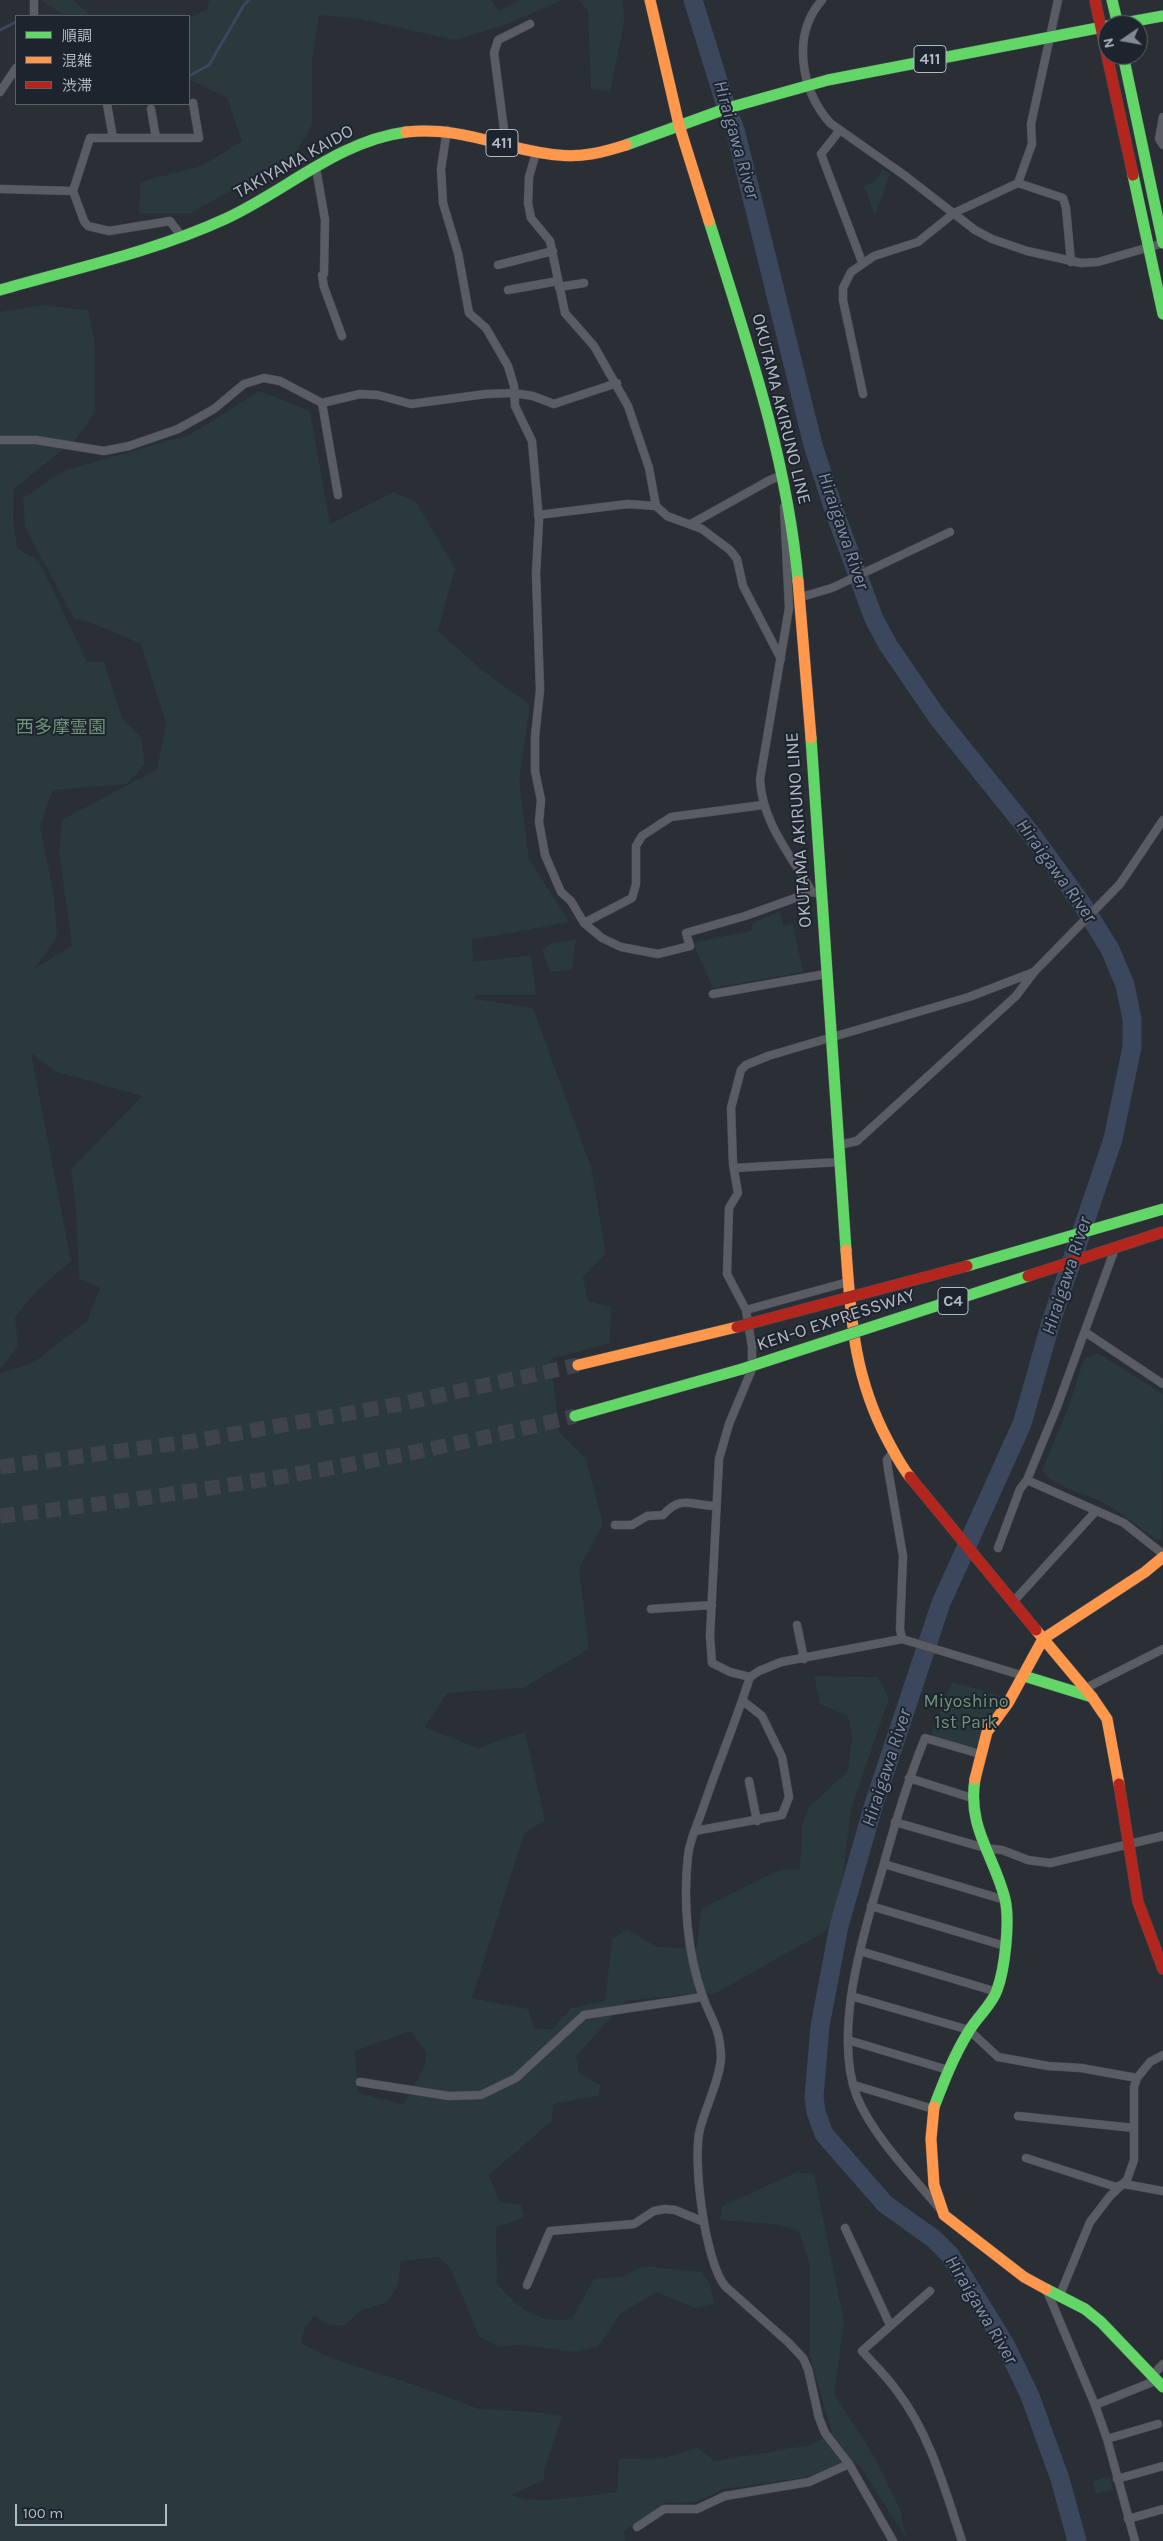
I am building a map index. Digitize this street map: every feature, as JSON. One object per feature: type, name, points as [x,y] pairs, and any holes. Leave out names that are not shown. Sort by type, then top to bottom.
[{"type":"main road","name":"OKUTAMA AKIRUNO LINE","points":[[650,0],[660,51],[675,95],[679,125],[760,384],[783,475],[794,535],[801,597],[817,892],[826,974],[848,1282],[854,1341],[862,1381],[876,1418],[903,1469],[946,1524],[1013,1602]]},
{"type":"main road","points":[[1096,0],[1106,15]]},
{"type":"main road","points":[[1112,0],[1112,15]]},
{"type":"main road","name":"411","points":[[1148,19],[1163,16]]},
{"type":"main road","name":"411","points":[[808,84],[1098,28]]},
{"type":"main road","points":[[1119,65],[1149,247],[1163,314]]},
{"type":"main road","points":[[1125,65],[1163,243]]},
{"type":"main road","name":"TAKIYAMA KAIDO","points":[[0,290],[182,237],[228,218],[349,150],[376,138],[401,132],[447,130],[536,152],[585,155],[610,150],[690,121],[808,84]]},
{"type":"main road","name":"KEN-O EXPRESSWAY","points":[[578,1365],[736,1327],[995,1259],[1163,1209]]},
{"type":"main road","name":"KEN-O EXPRESSWAY","points":[[575,1416],[742,1369],[1163,1232]]},
{"type":"main road","points":[[1156,2382],[1101,2322],[1084,2309],[1024,2278],[944,2215],[934,2185],[931,2139],[933,2109],[948,2070],[969,2030],[997,1992],[1003,1970],[1005,1900],[977,1826],[972,1798],[980,1754],[987,1732],[1024,1676],[1043,1639],[1145,1572],[1163,1556]]},
{"type":"main road","points":[[1013,1602],[1088,1693],[1110,1728],[1138,1902],[1158,1948],[1163,1969]]},
{"type":"main road","points":[[1024,1676],[1088,1693]]},
{"type":"street","points":[[822,0],[806,29],[803,58],[808,84],[822,114],[840,130],[975,230],[992,239],[1071,262],[1098,262],[1163,243]]},
{"type":"street","points":[[1018,183],[1032,144],[1031,124],[1048,38],[1058,0]]},
{"type":"street","points":[[506,145],[494,54],[498,40],[530,24]]},
{"type":"street","points":[[0,92],[15,70]]},
{"type":"street","points":[[182,237],[170,221],[109,231],[96,230],[84,221],[73,191],[90,138],[199,138],[193,103]]},
{"type":"street","points":[[107,105],[113,138]]},
{"type":"street","points":[[151,109],[156,138]]},
{"type":"street","points":[[1163,117],[1159,139],[1163,145]]},
{"type":"street","points":[[447,130],[441,169],[443,203],[458,253],[469,313],[492,336],[508,366],[514,386],[513,393],[516,406],[532,441],[538,515],[536,572],[540,690],[535,745],[535,771],[541,800],[539,822],[545,856],[552,878],[561,892],[572,901],[584,923],[602,938],[620,947],[658,954],[690,946],[686,933],[817,892],[776,833],[764,805],[760,779],[789,608],[783,475],[747,491],[691,524]]},
{"type":"street","points":[[840,130],[820,154],[862,262]]},
{"type":"street","points":[[536,152],[528,177],[529,211],[535,225],[550,241],[565,313],[594,346],[617,383],[631,414],[647,460],[656,506],[667,516],[691,524],[730,550],[737,559],[743,586],[781,659]]},
{"type":"street","points":[[316,168],[324,220],[324,274],[322,275],[324,287],[342,336]]},
{"type":"street","points":[[863,394],[846,318],[843,288],[851,272],[862,262],[874,256],[918,242],[954,213],[1018,183],[1063,198],[1066,208],[1071,262]]},
{"type":"street","points":[[0,189],[73,191]]},
{"type":"street","points":[[498,265],[553,251]]},
{"type":"street","points":[[508,290],[584,283]]},
{"type":"street","points":[[0,440],[36,440],[104,451],[129,446],[178,429],[214,410],[244,384],[264,378],[280,381],[322,403],[360,394],[378,395],[411,404],[486,394],[513,393],[533,396],[554,404],[617,383]]},
{"type":"street","points":[[322,403],[338,495]]},
{"type":"street","points":[[538,515],[628,504],[656,506]]},
{"type":"street","points":[[801,597],[836,586],[950,532]]},
{"type":"street","points":[[584,923],[632,898],[636,884],[636,846],[642,836],[671,817],[764,805]]},
{"type":"street","points":[[839,1145],[857,1141],[1016,996],[1034,972],[1103,904],[1120,884],[1163,820]]},
{"type":"street","points":[[750,1677],[730,1672],[712,1663],[710,1636],[715,1506],[719,1459],[728,1424],[752,1369],[752,1347],[746,1310],[727,1274],[729,1208],[738,1193],[730,1113],[741,1070],[746,1065],[768,1056],[969,997],[1034,972]]},
{"type":"street","points":[[713,994],[826,974]]},
{"type":"street","points":[[734,1168],[840,1162]]},
{"type":"street","points":[[998,1548],[1020,1489],[1027,1480],[1057,1407],[1113,1254]]},
{"type":"street","points":[[746,1310],[848,1282]]},
{"type":"street","points":[[1085,1332],[1163,1384]]},
{"type":"street","points":[[893,1452],[887,1460],[903,1556],[900,1630],[904,1639]]},
{"type":"street","points":[[1027,1480],[1095,1512],[1124,1523],[1163,1556]]},
{"type":"street","points":[[615,1525],[632,1524],[647,1516],[663,1515],[673,1504],[682,1502],[715,1506]]},
{"type":"street","points":[[1013,1602],[1095,1512]]},
{"type":"street","points":[[651,1609],[712,1605]]},
{"type":"street","points":[[797,1625],[804,1659]]},
{"type":"street","points":[[893,2541],[849,2464],[825,2433],[819,2418],[808,2369],[803,2358],[789,2342],[717,2277],[704,2222],[696,2150],[721,2059],[719,2030],[703,1997],[692,1959],[687,1914],[688,1852],[750,1677],[759,1671],[781,1662],[904,1639],[1024,1676]]},
{"type":"street","points":[[1088,1693],[1163,1649]]},
{"type":"street","points":[[695,1831],[782,1815],[789,1797],[782,1757],[762,1716],[743,1701]]},
{"type":"street","points":[[944,2215],[892,2152],[867,2114],[854,2086],[848,2040],[852,1996],[871,1906],[909,1778],[925,1738],[980,1754]]},
{"type":"street","points":[[909,1778],[972,1798]]},
{"type":"street","points":[[749,1781],[757,1821]]},
{"type":"street","points":[[895,1822],[985,1848],[995,1848],[1028,1860],[1050,1863],[1163,1836]]},
{"type":"street","points":[[884,1864],[1005,1900]]},
{"type":"street","points":[[871,1906],[1005,1946]]},
{"type":"street","points":[[860,1951],[997,1992]]},
{"type":"street","points":[[852,1996],[969,2030],[998,2057],[1048,2066],[1081,2068],[1137,2078]]},
{"type":"street","points":[[360,2082],[449,2096],[480,2095],[516,2078],[584,2015],[648,2007],[703,1997]]},
{"type":"street","points":[[848,2040],[948,2070]]},
{"type":"street","points":[[1059,2297],[1090,2222],[1110,2196],[1124,2184],[1134,2160],[1134,2087],[1137,2078],[1150,2062],[1163,2054]]},
{"type":"street","points":[[854,2086],[933,2109]]},
{"type":"street","points":[[1018,2116],[1134,2128]]},
{"type":"street","points":[[1026,2158],[1116,2187],[1124,2184],[1163,2191]]},
{"type":"street","points":[[527,2285],[550,2231],[634,2224],[654,2211],[665,2209],[675,2210],[704,2222]]},
{"type":"street","points":[[845,2228],[890,2325]]},
{"type":"street","points":[[1047,2291],[1095,2404],[1135,2541]]},
{"type":"street","points":[[930,2292],[862,2351],[898,2391],[921,2432],[938,2470],[962,2541]]},
{"type":"street","points":[[1095,2404],[1156,2382],[1163,2364]]},
{"type":"street","points":[[1106,2439],[1158,2424]]},
{"type":"street","points":[[637,2527],[664,2509],[697,2509],[725,2496],[809,2482],[849,2464]]},
{"type":"street","points":[[1117,2479],[1163,2466]]},
{"type":"street","points":[[1128,2519],[1163,2509]]},
{"type":"green space","points":[[41,0],[73,0],[91,15],[64,15]]},
{"type":"green space","points":[[209,0],[491,0],[499,11],[519,0],[562,0],[508,24],[454,40],[360,19],[319,15],[312,61],[312,125],[294,156],[191,213],[139,213],[140,182],[201,166],[242,141],[227,98],[190,80],[190,18],[207,9]]},
{"type":"green space","points":[[579,0],[623,0],[624,23],[610,92],[591,89],[588,11]]},
{"type":"green space","points":[[883,169],[890,174],[875,215],[864,186],[874,182]]},
{"type":"green space","name":"西多摩霊園","points":[[41,305],[88,310],[95,344],[95,412],[76,439],[14,489],[13,517],[17,548],[39,561],[87,662],[104,662],[123,720],[142,739],[144,765],[127,784],[53,790],[40,826],[54,896],[57,937],[35,968],[72,946],[59,851],[62,820],[157,769],[166,724],[141,644],[89,622],[74,619],[25,527],[23,498],[63,471],[189,435],[260,391],[310,411],[330,524],[393,492],[416,502],[455,568],[438,631],[481,669],[530,705],[519,780],[529,859],[569,922],[472,940],[473,962],[531,955],[536,995],[475,995],[474,999],[533,1008],[591,1167],[606,1253],[583,1277],[588,1301],[611,1307],[610,1343],[551,1359],[559,1432],[586,1459],[603,1524],[579,1569],[589,1649],[523,1688],[447,1693],[425,1727],[478,1748],[525,1732],[545,1820],[524,1834],[472,1998],[528,2009],[534,2028],[552,2029],[571,2008],[605,2001],[612,1939],[627,1929],[657,1947],[697,1948],[701,1909],[779,1870],[800,1869],[802,1826],[809,1807],[848,1771],[852,1736],[848,1716],[820,1704],[814,1676],[878,1677],[889,1698],[851,1810],[840,1898],[826,1931],[714,1994],[688,1994],[626,2001],[576,2056],[579,2073],[601,2085],[598,2096],[553,2104],[552,2121],[489,2175],[499,2202],[521,2205],[524,2218],[496,2227],[497,2284],[514,2301],[530,2313],[548,2319],[572,2319],[594,2279],[624,2276],[643,2266],[701,2272],[710,2284],[714,2304],[695,2308],[656,2292],[620,2314],[598,2347],[575,2352],[519,2345],[499,2347],[479,2336],[451,2269],[439,2257],[401,2261],[398,2286],[387,2302],[360,2311],[345,2325],[331,2326],[314,2316],[305,2327],[301,2343],[334,2359],[415,2385],[479,2409],[536,2412],[562,2416],[544,2470],[544,2480],[512,2495],[523,2498],[550,2500],[617,2492],[619,2459],[665,2458],[698,2448],[714,2461],[811,2445],[832,2432],[810,2357],[810,2265],[799,2231],[779,2225],[720,2219],[722,2206],[797,2172],[814,2174],[844,2322],[834,2394],[874,2456],[900,2509],[906,2538],[858,2463],[802,2478],[724,2489],[696,2502],[664,2503],[624,2531],[625,2541],[0,2541],[0,1373],[33,1363],[87,1321],[100,1288],[79,1279],[76,1211],[71,1169],[142,1096],[54,1071],[31,1053],[71,1261],[36,1292],[15,1317],[18,1346],[0,1369],[0,312]],"holes":[[[411,2031],[426,2052],[425,2065],[404,2104],[358,2093],[355,2051]]]},
{"type":"green space","points":[[780,911],[783,926],[793,924],[803,972],[713,988],[693,943],[753,930],[752,923]]},
{"type":"green space","points":[[576,939],[572,970],[550,972],[542,950],[551,943]]},
{"type":"green space","points":[[1098,1353],[1163,1394],[1162,1539],[1155,1539],[1100,1501],[1053,1481],[1042,1470],[1067,1411],[1084,1359]]},
{"type":"green space","name":"Miyoshino 1st Park","points":[[952,1682],[1006,1697],[977,1746],[973,1749],[934,1737],[932,1732]]},
{"type":"green space","points":[[1110,2477],[1113,2489],[1096,2494],[1092,2481]]},
{"type":"waterway","points":[[190,75],[209,65],[244,5],[249,0]]},
{"type":"waterway","name":"Hiraigawa River","points":[[693,0],[736,133],[813,445],[835,513],[874,619],[888,645],[938,718],[1032,835],[1082,904],[1110,949],[1125,985],[1132,1019],[1132,1047],[1113,1139],[1051,1322],[1022,1424],[941,1603],[874,1804],[839,1926],[820,2026],[814,2097],[816,2112],[824,2134],[885,2204],[934,2239],[950,2255],[1006,2346],[1030,2396],[1060,2479],[1077,2541]]},
{"type":"waterway","points":[[0,30],[15,22]]},
{"type":"tunnel","points":[[0,1467],[194,1441],[400,1404],[578,1365]]},
{"type":"tunnel","points":[[0,1516],[145,1498],[289,1475],[433,1448],[575,1416]]},
{"type":"traffic: fast","points":[[1112,0],[1116,15]]},
{"type":"traffic: fast","points":[[1148,19],[1163,16]]},
{"type":"traffic: fast","points":[[626,145],[728,108],[828,80],[1098,28]]},
{"type":"traffic: fast","points":[[1125,65],[1163,243]]},
{"type":"traffic: fast","points":[[0,290],[114,259],[198,231],[248,208],[313,168],[358,145],[381,137],[406,132]]},
{"type":"traffic: fast","points":[[1133,175],[1163,314]]},
{"type":"traffic: fast","points":[[709,221],[751,354],[775,444],[793,535],[798,581]]},
{"type":"traffic: fast","points":[[811,738],[846,1250]]},
{"type":"traffic: fast","points":[[967,1266],[1163,1209]]},
{"type":"traffic: fast","points":[[742,1369],[1028,1276]]},
{"type":"traffic: fast","points":[[575,1416],[742,1369]]},
{"type":"traffic: fast","points":[[1024,1676],[1092,1697]]},
{"type":"traffic: fast","points":[[934,2107],[964,2040],[995,1995],[1000,1981],[1004,1958],[1007,1932],[1005,1899],[978,1827],[975,1812],[975,1779]]},
{"type":"traffic: fast","points":[[1046,2289],[1085,2309],[1101,2322],[1163,2387]]},
{"type":"traffic: slow","points":[[650,0],[679,125],[709,221]]},
{"type":"traffic: slow","points":[[406,132],[447,132],[538,152],[567,156],[592,154],[626,145]]},
{"type":"traffic: slow","points":[[798,581],[811,738]]},
{"type":"traffic: slow","points":[[846,1250],[850,1301],[861,1371],[868,1394],[888,1441],[910,1477]]},
{"type":"traffic: slow","points":[[578,1365],[737,1327]]},
{"type":"traffic: slow","points":[[975,1779],[987,1732],[1008,1703],[1043,1639],[1145,1572],[1163,1557]]},
{"type":"traffic: slow","points":[[1036,1630],[1092,1697],[1107,1719],[1119,1784]]},
{"type":"traffic: slow","points":[[934,2107],[931,2139],[934,2185],[944,2215],[1024,2277],[1046,2289]]},
{"type":"traffic: jam","points":[[1095,0],[1133,175]]},
{"type":"traffic: jam","points":[[1028,1276],[1163,1232]]},
{"type":"traffic: jam","points":[[737,1327],[967,1266]]},
{"type":"traffic: jam","points":[[910,1477],[1036,1630]]},
{"type":"traffic: jam","points":[[1119,1784],[1138,1902],[1163,1969]]}]
